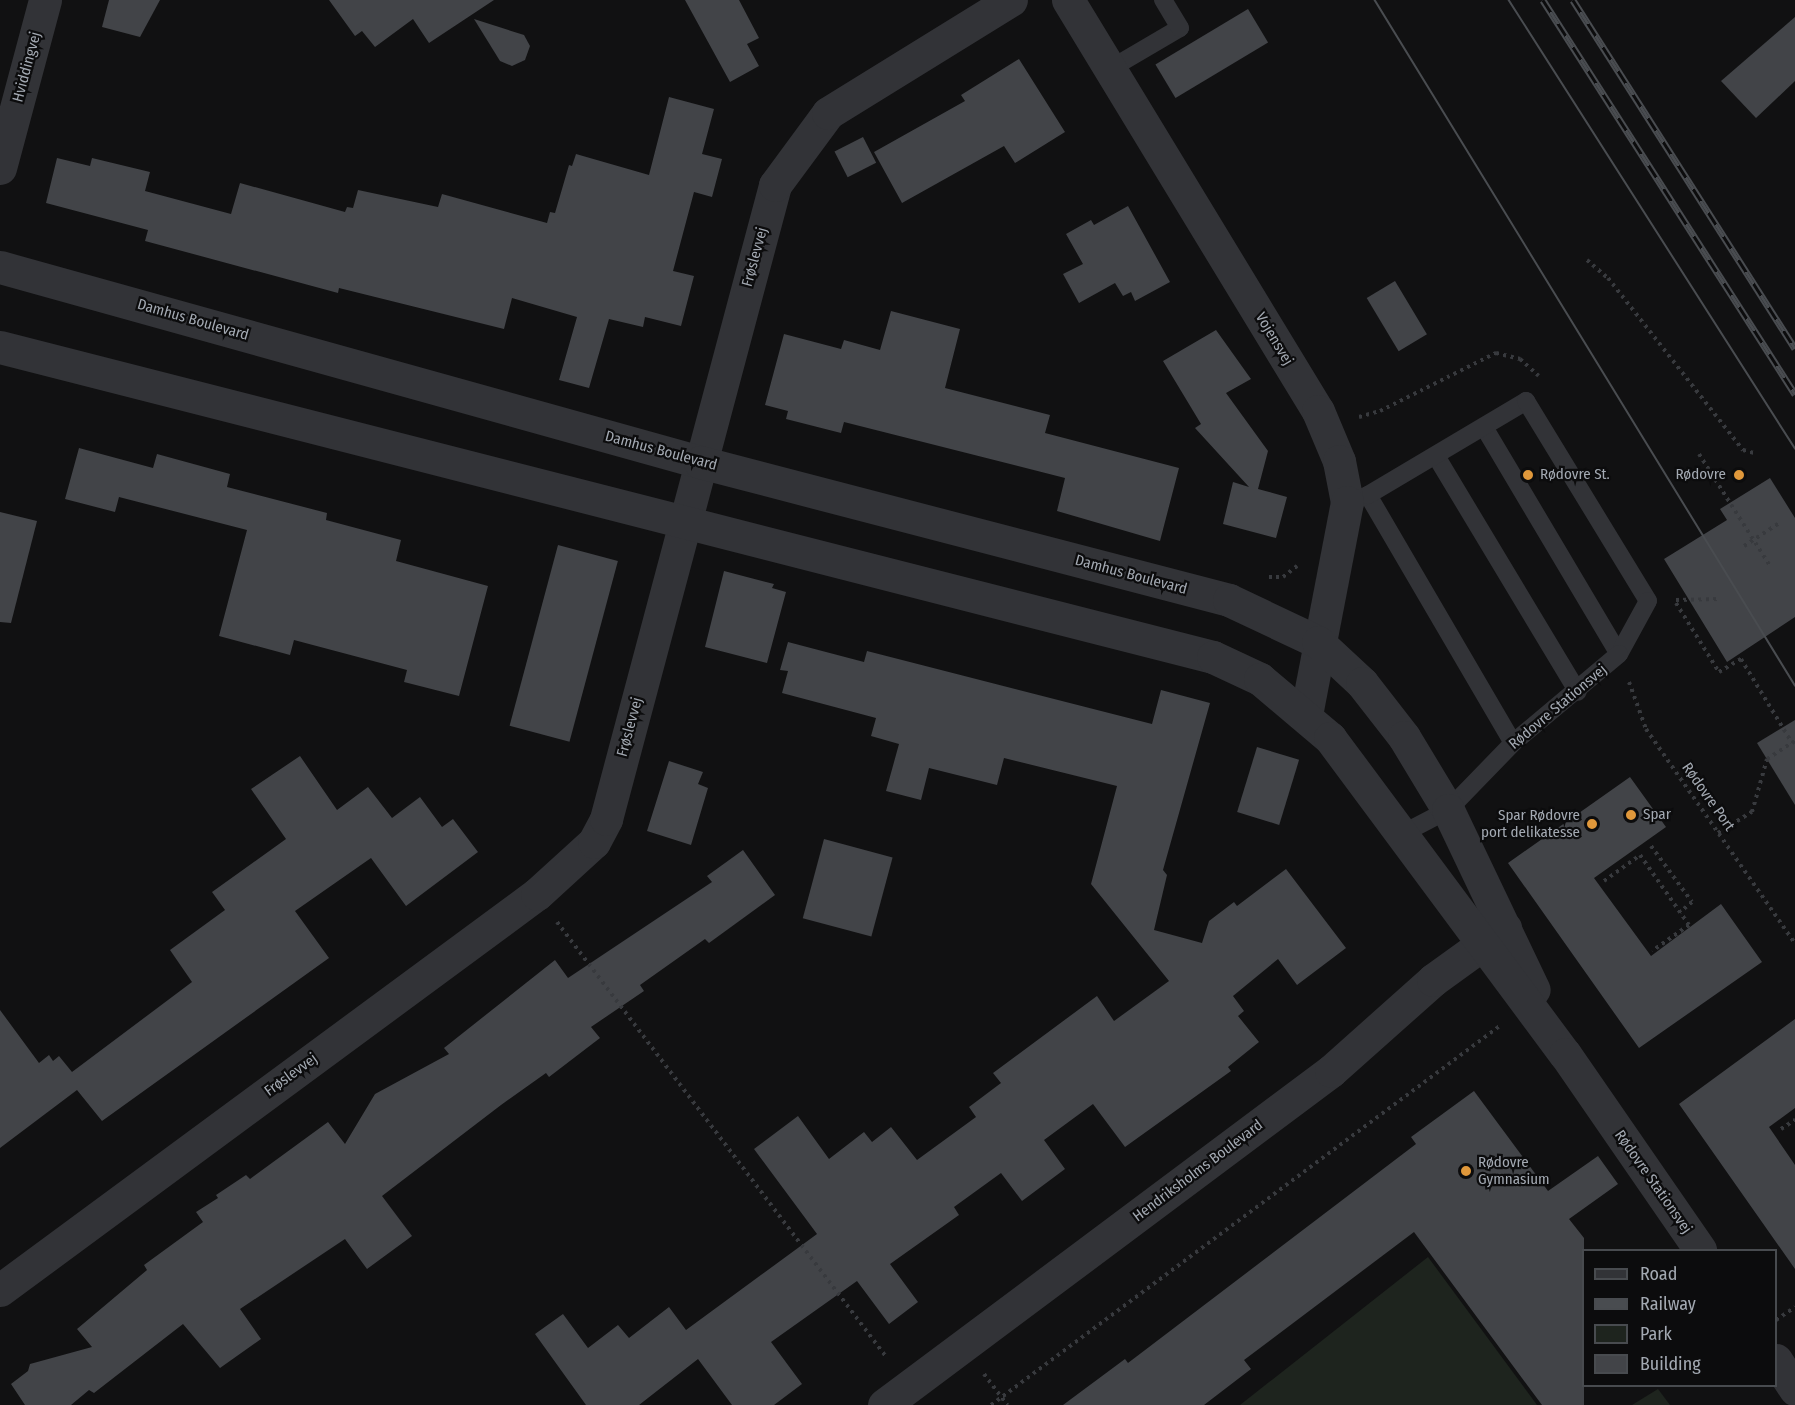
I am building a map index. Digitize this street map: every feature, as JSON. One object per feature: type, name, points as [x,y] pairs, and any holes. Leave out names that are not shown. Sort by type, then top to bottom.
[{"type":"street","name":"Hviddingvej","points":[[0,168],[45,0]]},
{"type":"street","name":"Frøslevvej","points":[[0,1290],[537,894],[577,861],[594,842],[606,819],[775,185],[828,113],[1011,0]]},
{"type":"street","name":"Vojensvej","points":[[1068,0],[1318,411],[1357,499],[1318,642],[1306,715]]},
{"type":"street","name":"Damhus Boulevard","points":[[0,267],[700,462],[1229,600],[1318,642]]},
{"type":"street","points":[[0,347],[683,524],[1213,657],[1260,679],[1306,715]]},
{"type":"street","name":"Rødovre Stationsvej","points":[[1318,642],[1362,683],[1404,737],[1448,810],[1494,936],[1528,1005],[1564,1053],[1699,1249]]},
{"type":"street","name":"Rødovre Stationsvej","points":[[1306,715],[1330,738],[1402,834],[1494,936],[1564,1053]]},
{"type":"street","name":"Hendriksholms Boulevard","points":[[897,1396],[1331,1071],[1433,980],[1494,936]]},
{"type":"street","points":[[1777,1362],[1795,1389]]},
{"type":"lane","points":[[1110,69],[1180,28],[1163,0]]},
{"type":"lane","points":[[1513,743],[1357,499],[1436,456],[1526,401],[1648,601]]},
{"type":"lane","points":[[1484,427],[1619,654]]},
{"type":"lane","points":[[1436,456],[1578,692]]},
{"type":"lane","name":"Rødovre Stationsvej","points":[[1402,834],[1448,810],[1513,743],[1578,692],[1619,654],[1648,601]]},
{"type":"path","points":[[1587,260],[1608,278],[1743,450],[1754,453]]},
{"type":"path","points":[[1699,454],[1770,566]]},
{"type":"path","points":[[1744,546],[1781,522]]},
{"type":"path","points":[[1283,577],[1299,564]]},
{"type":"path","points":[[1648,601],[1719,599]]},
{"type":"path","points":[[1675,600],[1719,672],[1741,659],[1793,742],[1767,759],[1752,812],[1718,833]]},
{"type":"path","name":"Rødovre Port","points":[[1619,654],[1646,729],[1795,943]]},
{"type":"path","points":[[1651,846],[1692,902],[1680,912]]},
{"type":"path","points":[[1604,880],[1640,855],[1689,925],[1652,951]]},
{"type":"path","points":[[537,894],[897,1396]]},
{"type":"path","points":[[991,1405],[1528,1005]]},
{"type":"path","points":[[1781,1129],[1795,1120]]},
{"type":"path","points":[[1777,1319],[1795,1307]]},
{"type":"green space","points":[[1428,1257],[1537,1405],[1240,1405]]},
{"type":"green space","points":[[1658,1389],[1670,1405],[1632,1405]]},
{"type":"building","points":[[109,0],[160,0],[140,37],[102,27]]},
{"type":"building","points":[[329,0],[494,0],[429,43],[413,19],[375,47],[362,31],[355,36]]},
{"type":"building","points":[[685,0],[739,0],[759,38],[747,44],[759,66],[730,82]]},
{"type":"building","points":[[1248,9],[1268,42],[1176,98],[1155,65]]},
{"type":"building","points":[[1795,17],[1795,81],[1756,118],[1721,81]]},
{"type":"building","points":[[474,19],[524,35],[530,46],[525,60],[512,66],[500,61]]},
{"type":"building","points":[[1019,59],[1065,132],[1015,163],[1004,146],[902,203],[874,152],[965,101],[961,95]]},
{"type":"building","points":[[669,97],[714,109],[702,154],[722,159],[712,197],[694,192],[673,271],[694,276],[681,326],[645,317],[643,327],[609,319],[589,388],[559,380],[577,317],[512,298],[504,329],[339,288],[338,293],[145,241],[148,230],[46,203],[57,158],[90,166],[92,158],[150,172],[145,191],[231,214],[240,183],[345,212],[347,207],[353,208],[358,190],[438,207],[442,194],[547,223],[550,212],[555,213],[569,165],[572,166],[576,154],[649,175]]},
{"type":"building","points":[[863,137],[876,163],[848,177],[834,152]]},
{"type":"building","points":[[1128,206],[1170,282],[1135,301],[1131,292],[1123,296],[1115,283],[1079,303],[1063,274],[1083,264],[1066,234],[1091,220],[1094,225]]},
{"type":"building","points":[[1395,281],[1427,334],[1399,351],[1367,298]]},
{"type":"building","points":[[891,311],[960,329],[945,388],[1050,415],[1045,433],[1179,468],[1160,541],[1057,511],[1065,478],[844,422],[841,433],[786,419],[788,411],[765,405],[784,334],[841,349],[844,340],[880,350]]},
{"type":"building","points":[[1216,330],[1251,379],[1226,393],[1268,451],[1258,489],[1287,497],[1276,538],[1223,524],[1233,482],[1249,487],[1195,428],[1201,424],[1163,361]]},
{"type":"building","points":[[79,448],[153,468],[157,454],[230,474],[227,487],[327,513],[326,520],[401,540],[396,561],[488,586],[459,696],[404,682],[407,670],[294,640],[290,655],[219,636],[247,530],[119,497],[115,512],[65,499]]},
{"type":"building","points":[[1770,478],[1795,518],[1795,617],[1727,662],[1664,559],[1727,520],[1720,509]]},
{"type":"building","points":[[0,512],[37,521],[11,623],[0,622]]},
{"type":"building","points":[[558,545],[618,561],[569,742],[510,726]]},
{"type":"building","points":[[724,571],[774,584],[772,588],[786,592],[767,663],[705,647]]},
{"type":"building","points":[[788,642],[864,662],[867,651],[1152,724],[1161,690],[1210,703],[1163,870],[1167,875],[1154,930],[1202,943],[1209,921],[1234,902],[1237,906],[1286,869],[1346,948],[1297,985],[1278,959],[1233,996],[1244,1011],[1238,1016],[1259,1042],[1228,1067],[1231,1071],[1125,1147],[1093,1104],[1044,1140],[1065,1169],[1022,1201],[1001,1173],[954,1207],[959,1215],[890,1264],[918,1302],[889,1324],[857,1281],[771,1342],[802,1384],[774,1405],[732,1405],[698,1359],[639,1405],[586,1405],[535,1334],[563,1314],[588,1348],[618,1325],[629,1338],[669,1307],[686,1330],[817,1234],[754,1149],[798,1116],[829,1159],[864,1132],[872,1142],[891,1127],[917,1160],[976,1117],[969,1107],[1001,1083],[993,1073],[1097,996],[1114,1021],[1169,981],[1091,884],[1117,786],[1004,758],[997,785],[929,768],[921,800],[886,791],[899,744],[871,736],[876,718],[782,693],[788,671],[780,670]]},
{"type":"building","points":[[1795,720],[1795,805],[1757,743]]},
{"type":"building","points":[[1257,747],[1299,760],[1279,825],[1237,812]]},
{"type":"building","points":[[300,756],[337,810],[368,787],[392,818],[420,797],[442,827],[453,819],[478,852],[406,906],[371,858],[295,911],[329,958],[102,1121],[77,1090],[0,1148],[0,1010],[39,1063],[49,1055],[53,1061],[59,1056],[72,1072],[192,982],[170,950],[225,910],[212,892],[286,839],[251,789]]},
{"type":"building","points":[[669,761],[703,772],[698,784],[708,788],[691,845],[647,831]]},
{"type":"building","points":[[1630,777],[1666,827],[1594,878],[1651,956],[1721,904],[1762,962],[1639,1048],[1508,863]]},
{"type":"building","points":[[824,839],[893,857],[871,937],[803,918]]},
{"type":"building","points":[[743,850],[775,895],[709,943],[705,939],[640,985],[644,991],[591,1027],[600,1038],[549,1077],[546,1073],[501,1105],[382,1196],[412,1236],[367,1269],[345,1239],[240,1309],[261,1339],[220,1368],[183,1324],[94,1393],[89,1390],[71,1405],[25,1405],[11,1384],[28,1371],[30,1364],[92,1347],[77,1329],[147,1270],[144,1265],[203,1222],[196,1212],[218,1198],[216,1195],[246,1175],[250,1179],[328,1122],[345,1144],[375,1094],[449,1054],[444,1048],[555,960],[568,978],[712,882],[707,876]]},
{"type":"building","points":[[1795,1019],[1795,1108],[1769,1127],[1795,1165],[1795,1269],[1679,1104]]},
{"type":"building","points":[[1474,1091],[1548,1191],[1598,1156],[1618,1184],[1569,1219],[1584,1238],[1584,1249],[1582,1249],[1582,1387],[1584,1387],[1584,1405],[1542,1405],[1414,1232],[1244,1360],[1251,1369],[1204,1405],[1063,1405],[1125,1359],[1128,1363],[1416,1144],[1411,1137]]},
{"type":"tram line","points":[[1375,0],[1795,685]]},
{"type":"tram line","points":[[1509,0],[1795,448]]},
{"type":"railway","points":[[1543,0],[1795,394]]},
{"type":"railway","points":[[1573,0],[1795,348]]},
{"type":"place","name":"Rødovre St.","points":[[1528,475]]},
{"type":"place","name":"Rødovre","points":[[1739,475]]},
{"type":"place","name":"Spar","points":[[1631,815]]},
{"type":"place","name":"Spar Rødovre port delikatesse","points":[[1592,824]]},
{"type":"place","name":"Rødovre Gymnasium","points":[[1466,1171]]}]
